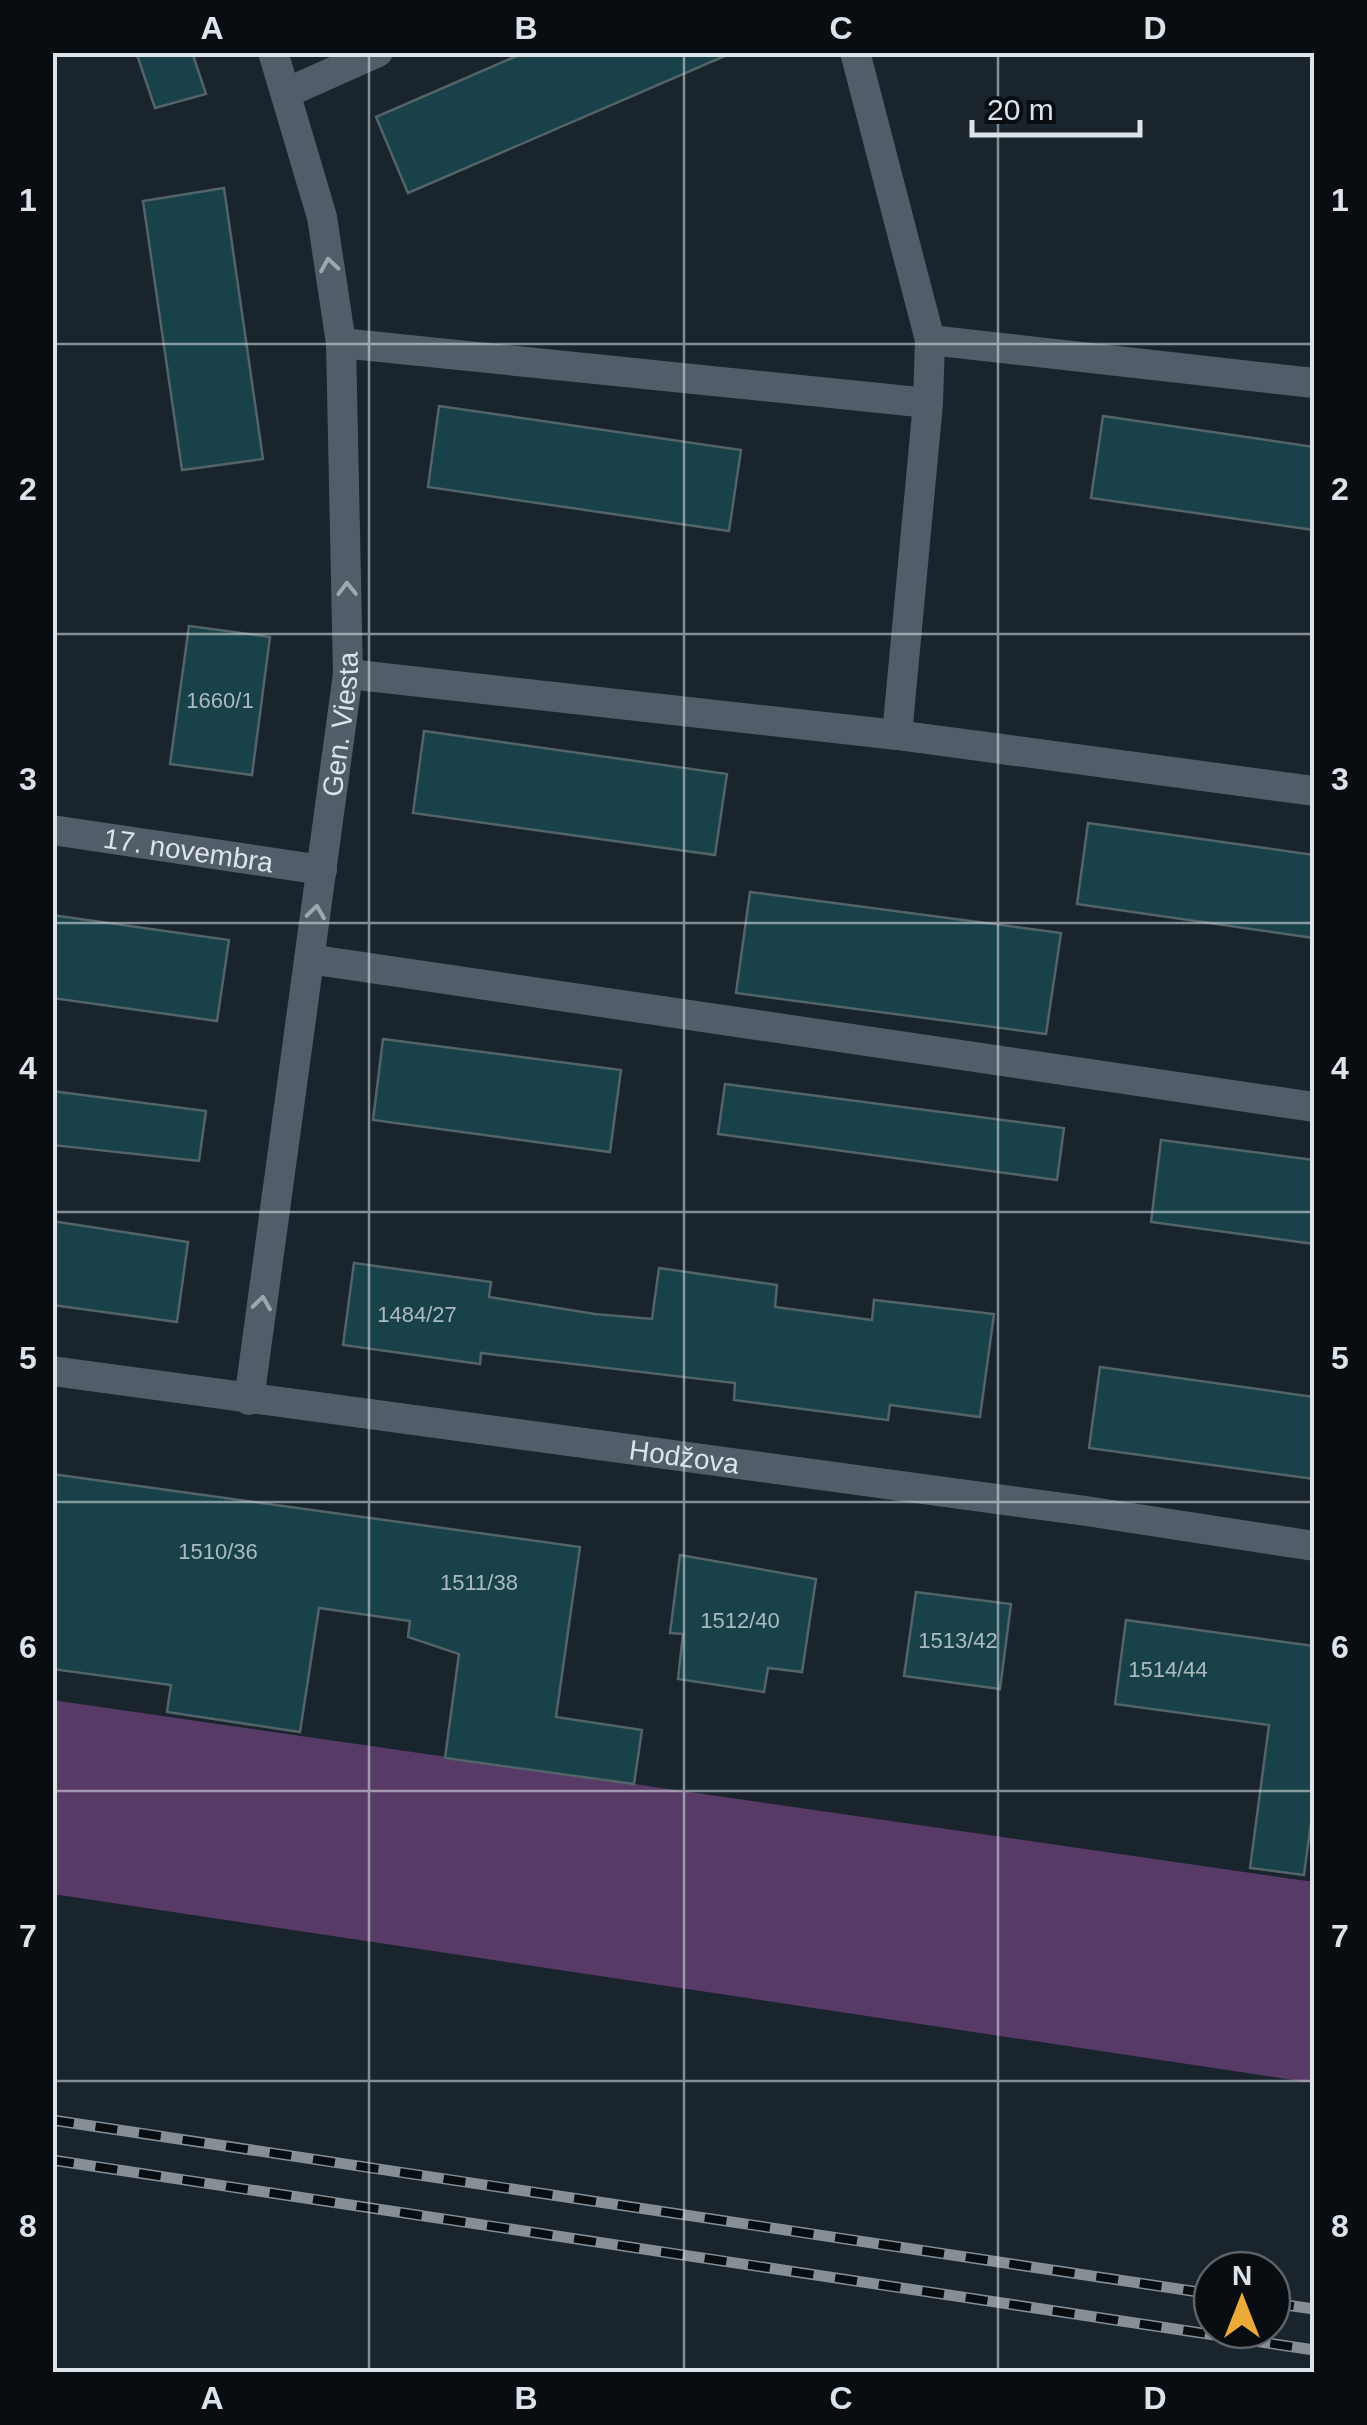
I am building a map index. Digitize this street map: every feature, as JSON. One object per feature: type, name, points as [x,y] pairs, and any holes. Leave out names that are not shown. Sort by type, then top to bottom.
[{"type":"street","name":"Gen. Viesta","points":[[249,1400],[348,674],[341,343],[322,218],[273,52]]},
{"type":"street","points":[[286,94],[378,52]]},
{"type":"street","points":[[854,52],[930,340],[928,403],[897,735]]},
{"type":"street","points":[[930,340],[1314,383]]},
{"type":"street","points":[[341,343],[928,403]]},
{"type":"street","points":[[348,674],[897,735],[1314,791]]},
{"type":"street","name":"17. novembra","points":[[52,830],[322,870]]},
{"type":"street","points":[[310,958],[1314,1106]]},
{"type":"street","name":"Hodžova","points":[[52,1372],[1314,1546]]},
{"type":"shaded area","points":[[52,1700],[1314,1882],[1314,2083],[53,1894]]},
{"type":"building","points":[[136,52],[192,52],[206,94],[155,108]]},
{"type":"building","points":[[526,52],[734,52],[408,193],[376,117]]},
{"type":"building","points":[[224,188],[263,459],[182,470],[143,201]]},
{"type":"building","points":[[439,406],[741,450],[729,531],[428,487]]},
{"type":"building","points":[[1103,416],[1314,447],[1314,530],[1091,498]]},
{"type":"building","points":[[189,626],[270,637],[252,775],[170,764]]},
{"type":"building","points":[[424,731],[727,774],[715,855],[413,813]]},
{"type":"building","points":[[1088,823],[1314,855],[1314,938],[1077,904]]},
{"type":"building","points":[[750,892],[1061,933],[1046,1034],[736,993]]},
{"type":"building","points":[[52,915],[229,940],[217,1021],[52,998]]},
{"type":"building","points":[[383,1039],[621,1070],[610,1152],[373,1120]]},
{"type":"building","points":[[725,1084],[1064,1128],[1057,1180],[718,1134]]},
{"type":"building","points":[[52,1091],[206,1111],[199,1161],[52,1145]]},
{"type":"building","points":[[1161,1140],[1314,1160],[1314,1244],[1151,1222]]},
{"type":"building","points":[[52,1221],[188,1242],[177,1322],[52,1305]]},
{"type":"building","points":[[354,1263],[491,1282],[489,1297],[652,1319],[659,1268],[777,1285],[775,1307],[872,1320],[874,1300],[994,1314],[980,1417],[890,1405],[888,1420],[734,1400],[735,1383],[481,1353],[480,1364],[343,1345]]},
{"type":"building","points":[[1100,1367],[1314,1397],[1314,1479],[1089,1448]]},
{"type":"building","points":[[52,1474],[580,1547],[556,1717],[642,1730],[634,1784],[445,1758],[459,1654],[408,1637],[410,1621],[319,1608],[300,1732],[167,1712],[171,1685],[52,1669]]},
{"type":"building","points":[[680,1555],[816,1579],[802,1672],[768,1668],[764,1692],[678,1679],[683,1634],[670,1633]]},
{"type":"building","points":[[916,1592],[1011,1604],[1000,1689],[904,1676]]},
{"type":"building","points":[[1126,1620],[1314,1646],[1314,1800],[1304,1875],[1250,1868],[1269,1725],[1115,1704]]},
{"type":"railway","points":[[52,2120],[1192,2291]]},
{"type":"railway","points":[[52,2160],[1314,2350]]},
{"type":"railway","points":[[1292,2306],[1314,2309]]}]
